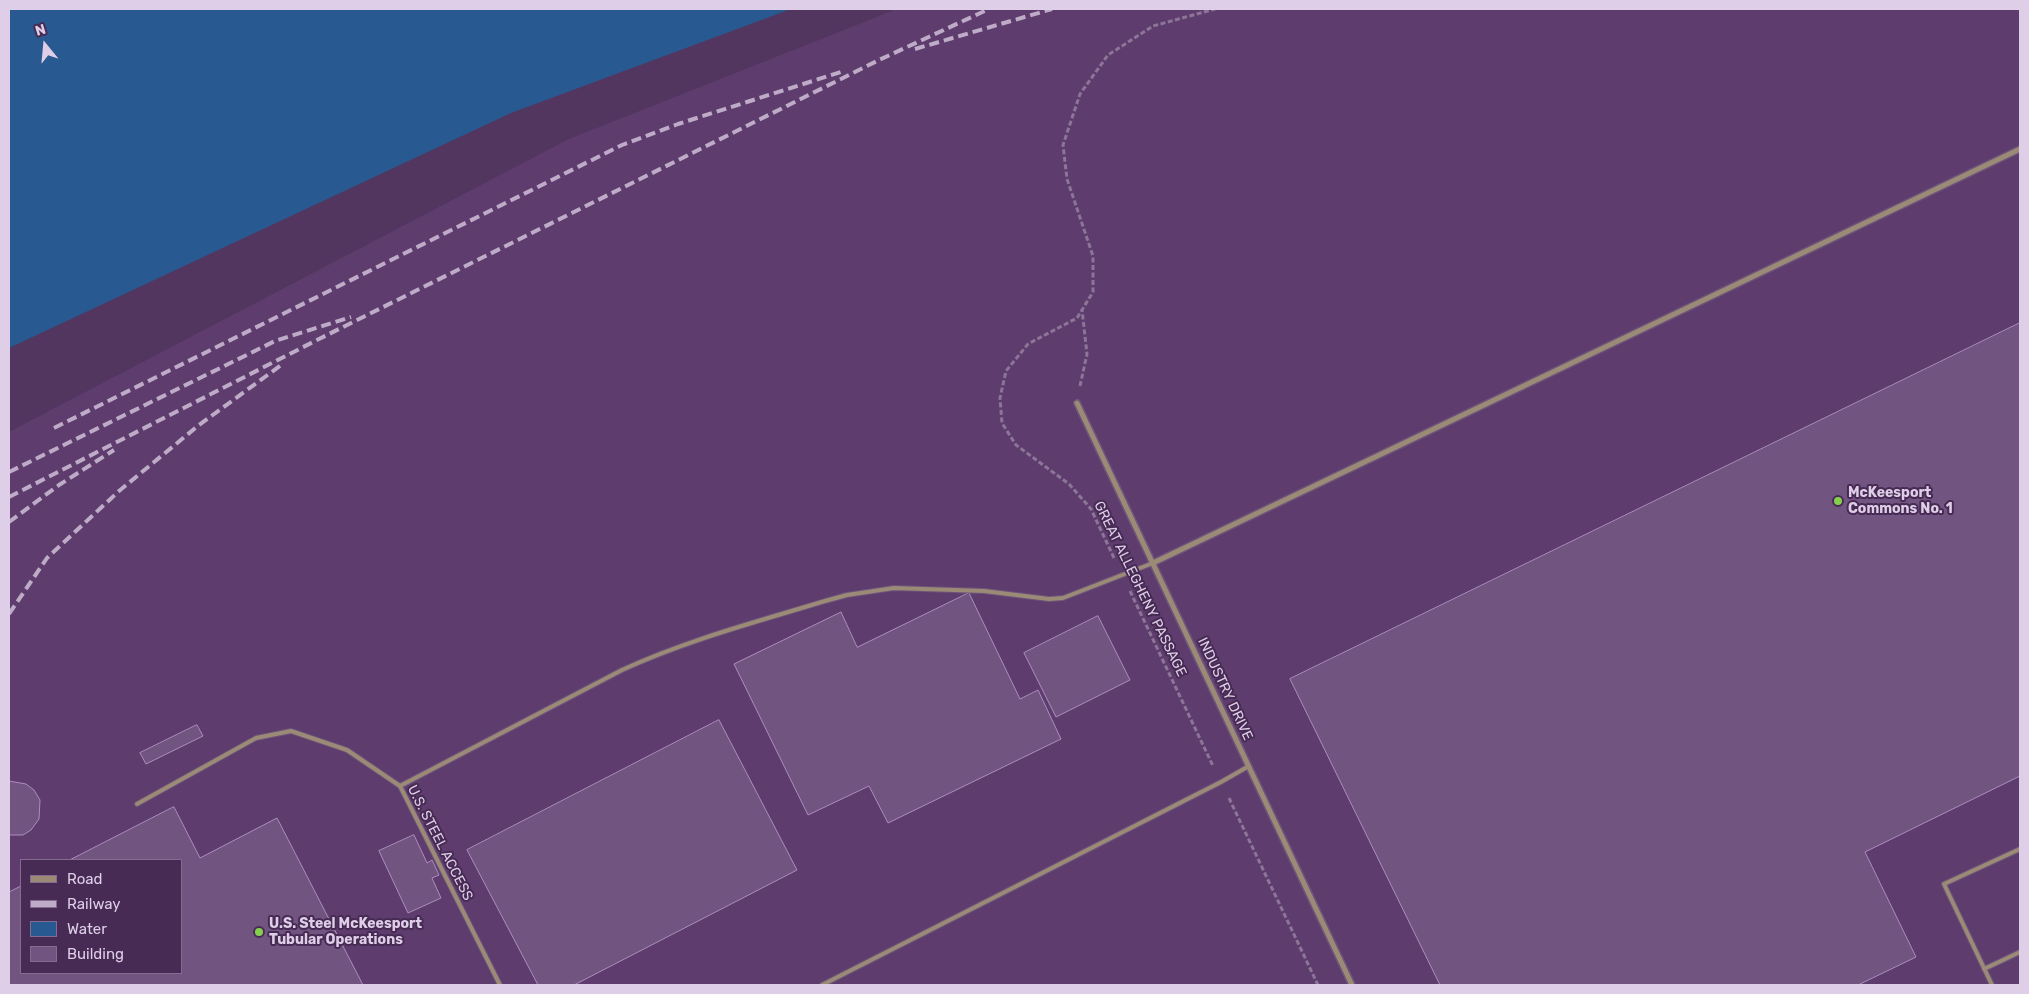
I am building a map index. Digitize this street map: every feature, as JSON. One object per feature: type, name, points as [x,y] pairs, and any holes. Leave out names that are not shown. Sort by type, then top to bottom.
[{"type":"street","points":[[1153,563],[2020,149]]},
{"type":"street","name":"INDUSTRY DRIVE","points":[[1077,403],[1352,985]]},
{"type":"lane","points":[[400,786],[652,656],[689,642],[825,601],[847,595],[894,588],[984,590],[1049,599],[1063,598],[1153,563]]},
{"type":"lane","name":"U.S. STEEL ACCESS","points":[[137,804],[256,738],[291,731],[347,750],[400,786],[500,985]]},
{"type":"lane","points":[[822,985],[1249,766]]},
{"type":"lane","points":[[1992,985],[1944,884],[2020,849]]},
{"type":"lane","points":[[1984,969],[2020,952]]},
{"type":"path","name":"GREAT ALLEGHENY PASSAGE","points":[[1215,9],[1153,26],[1108,54],[1080,94],[1063,145],[1067,180],[1093,256],[1093,292],[1077,318],[1028,344],[1006,371],[1000,398],[1002,424],[1016,445],[1070,484],[1091,509],[1318,985]]},
{"type":"path","points":[[1077,403],[1087,354],[1082,310]]},
{"type":"shaded area","points":[[897,9],[2020,9],[2020,985],[9,985],[9,432],[569,139]]},
{"type":"water","points":[[9,9],[791,9],[511,113],[9,348]]},
{"type":"building","name":"McKeesport Commons No. 1","points":[[2020,323],[2020,776],[1865,852],[1916,957],[1858,985],[1440,985],[1290,679]]},
{"type":"building","points":[[969,593],[1020,699],[1038,690],[1061,739],[888,823],[869,786],[808,815],[734,664],[841,612],[857,647]]},
{"type":"building","points":[[1098,616],[1130,680],[1056,717],[1024,653]]},
{"type":"building","points":[[719,720],[797,870],[574,985],[538,985],[467,850]]},
{"type":"building","points":[[197,725],[203,736],[146,764],[140,753]]},
{"type":"building","points":[[9,781],[26,784],[34,790],[40,800],[39,819],[31,830],[23,835],[9,835]]},
{"type":"building","name":"U.S. Steel McKeesport Tubular Operations","points":[[174,807],[200,858],[277,818],[363,985],[9,985],[9,892],[20,886],[20,974],[182,974],[182,859],[72,859]]},
{"type":"building","points":[[414,835],[427,863],[432,860],[439,875],[432,878],[441,898],[408,913],[379,851]]},
{"type":"railway","points":[[9,497],[319,339],[879,60],[989,9]]},
{"type":"railway","points":[[915,49],[1052,9]]},
{"type":"railway","points":[[54,428],[622,145],[678,124],[844,71]]},
{"type":"railway","points":[[9,472],[275,341],[351,317]]},
{"type":"railway","points":[[9,614],[47,558],[119,491],[199,425],[284,363]]},
{"type":"railway","points":[[9,522],[59,485],[114,450]]},
{"type":"place","name":"McKeesport Commons No. 1","points":[[1838,501]]},
{"type":"place","name":"U.S. Steel McKeesport Tubular Operations","points":[[259,932]]}]
